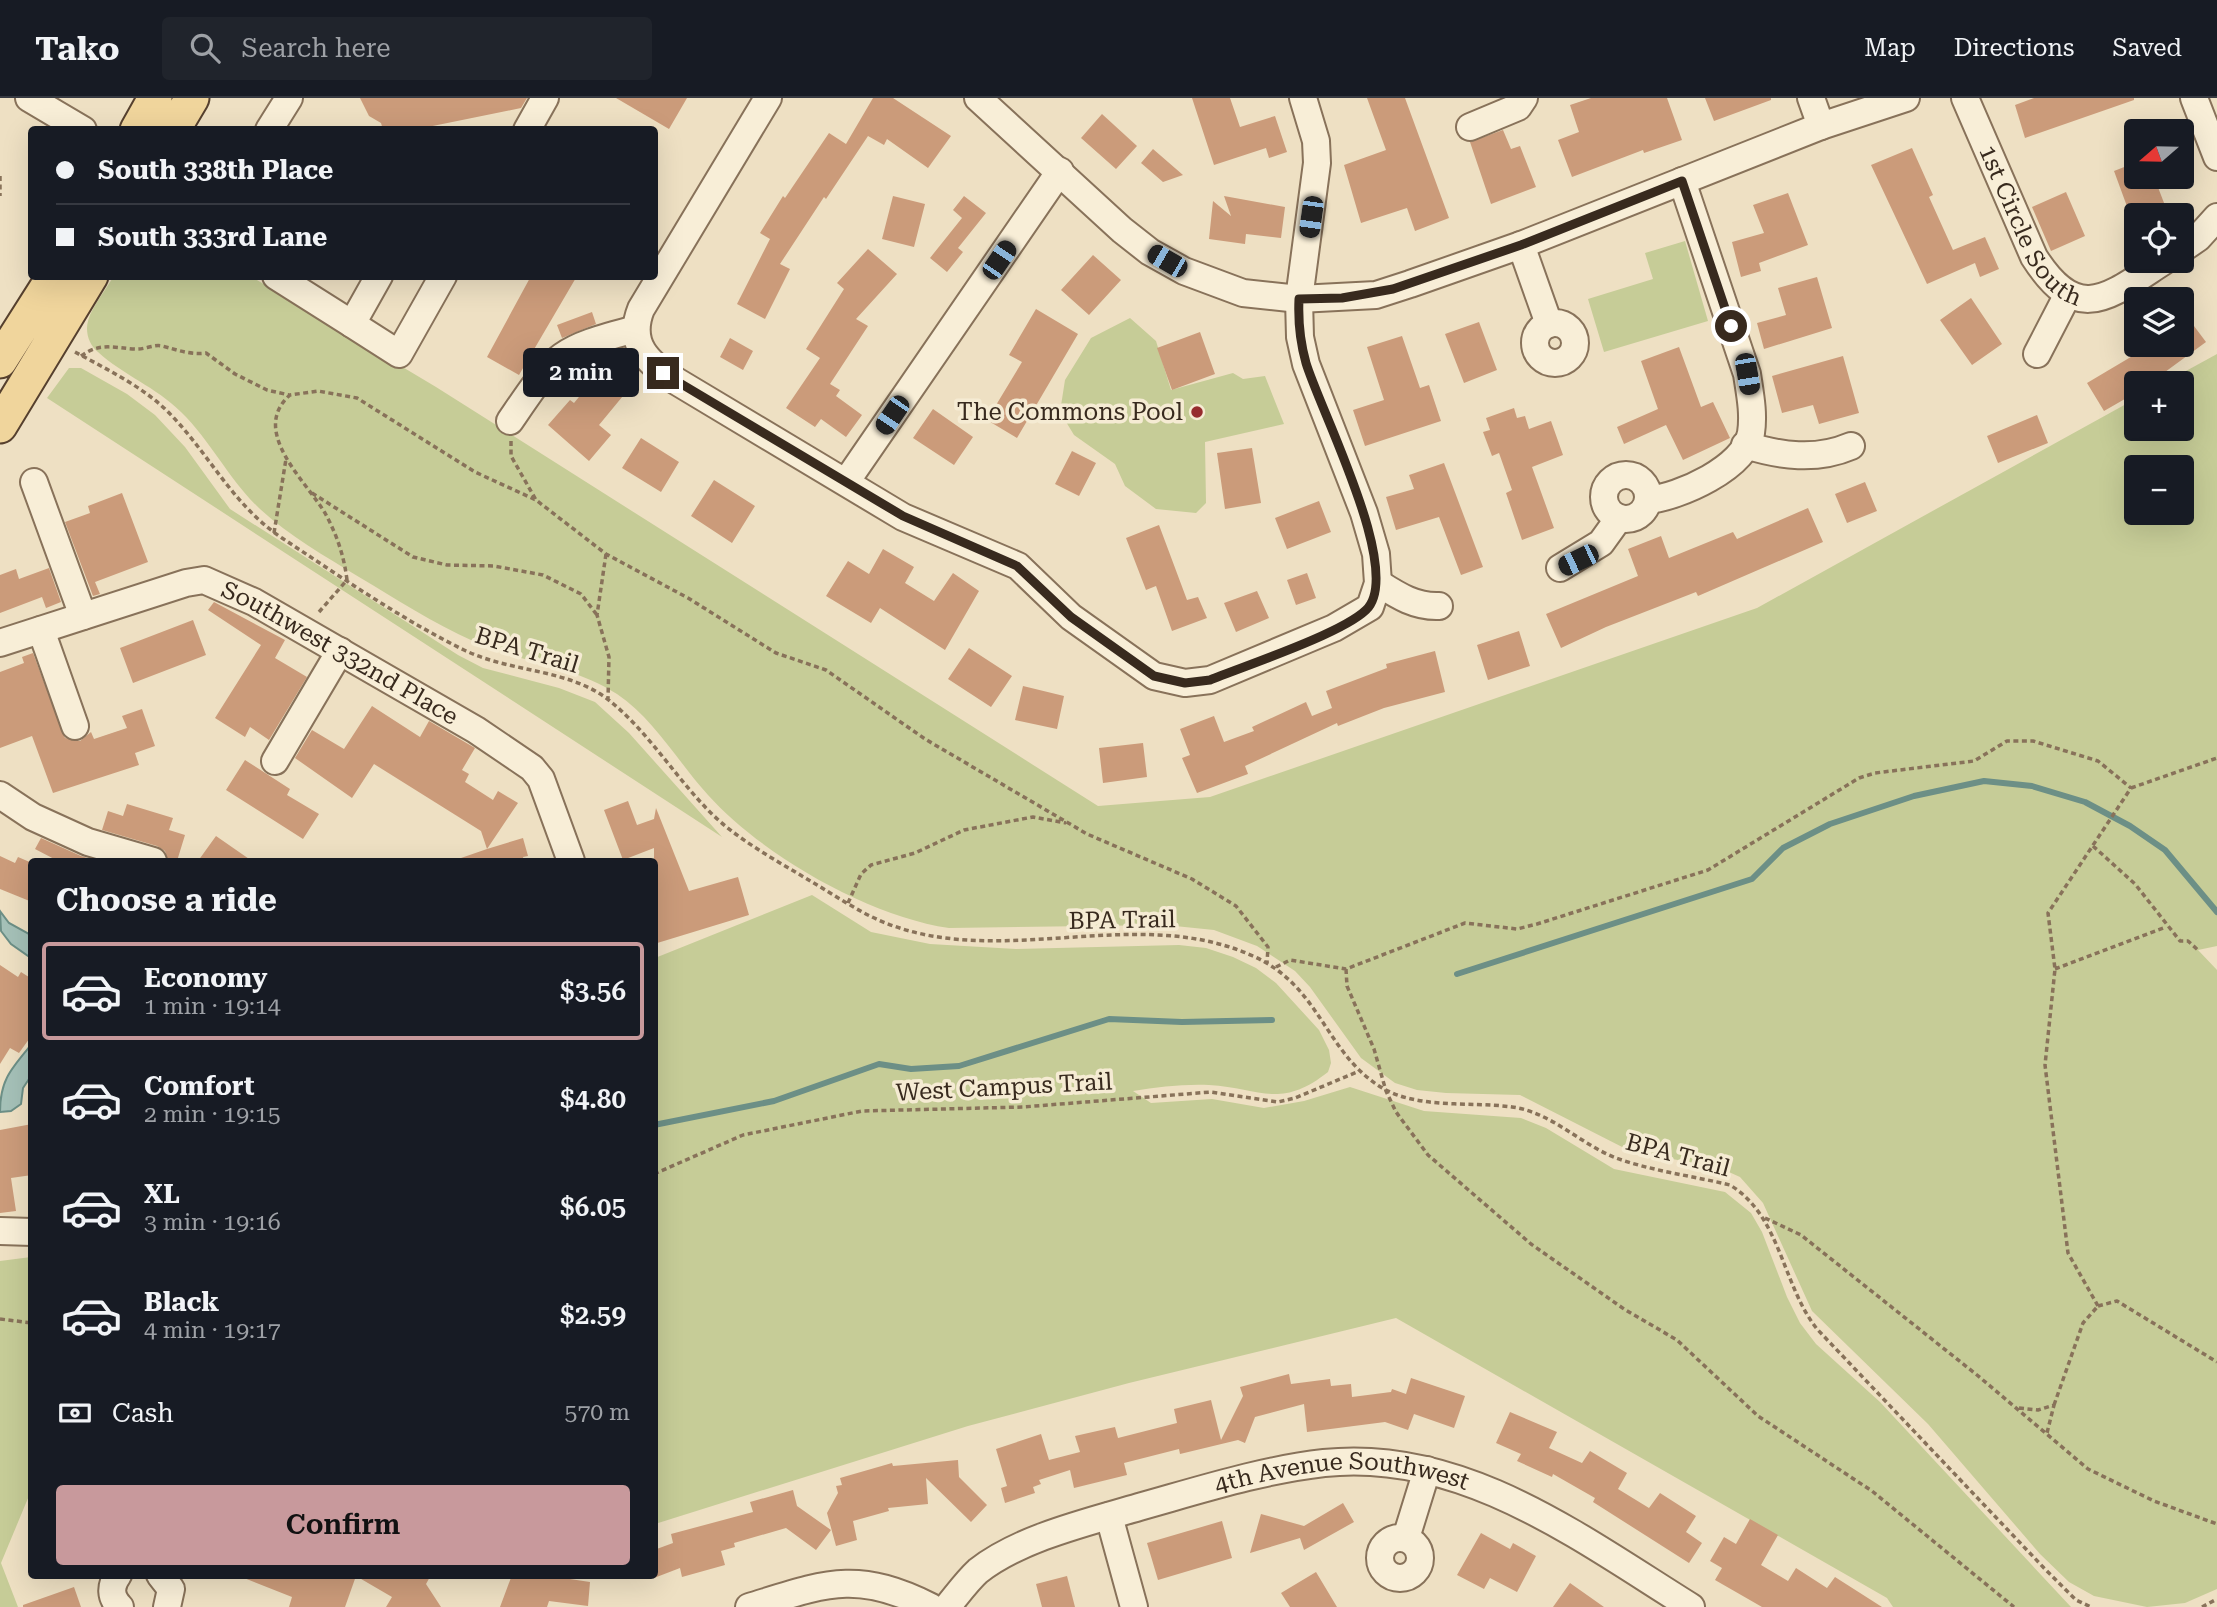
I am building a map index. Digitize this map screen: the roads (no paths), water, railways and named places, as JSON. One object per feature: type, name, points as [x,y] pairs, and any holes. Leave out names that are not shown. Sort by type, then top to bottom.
[{"type":"main road","points":[[139,126],[155,98]]},
{"type":"main road","points":[[175,126],[192,98]]},
{"type":"main road","points":[[0,361],[76,281]]},
{"type":"main road","points":[[0,426],[76,281]]},
{"type":"street","points":[[29,98],[76,126]]},
{"type":"street","points":[[272,126],[289,98]]},
{"type":"street","points":[[529,126],[545,98]]},
{"type":"street","points":[[768,98],[641,309],[636,335],[643,355],[663,373],[922,526],[1017,566],[1062,610],[1110,647],[1154,676],[1171,681],[1210,680],[1335,628],[1370,607],[1378,583],[1376,554],[1364,513],[1306,364],[1299,329],[1299,299],[1317,163],[1317,141],[1303,98]]},
{"type":"street","points":[[978,98],[1122,230],[1150,251],[1184,271],[1243,293],[1299,299],[1376,295],[1521,245],[1821,126],[1906,98]]},
{"type":"street","points":[[1470,127],[1518,107],[1524,98]]},
{"type":"street","points":[[1811,98],[1821,126]]},
{"type":"street","name":"1st Circle South","points":[[1965,98],[2034,257],[2049,281],[2067,296],[2089,301],[2121,289],[2146,273]]},
{"type":"street","points":[[2194,98],[2217,157]]},
{"type":"street","points":[[846,482],[1060,171]]},
{"type":"street","points":[[1648,500],[1662,499],[1714,476],[1737,459],[1751,436],[1752,407],[1747,374],[1682,181]]},
{"type":"street","points":[[2194,241],[2217,217]]},
{"type":"street","points":[[1521,245],[1549,324]]},
{"type":"street","points":[[282,280],[399,354],[441,280]]},
{"type":"street","points":[[352,324],[377,280]]},
{"type":"street","points":[[2037,354],[2067,296]]},
{"type":"street","points":[[510,421],[547,367],[558,356],[584,342],[636,335]]},
{"type":"street","points":[[1745,445],[1773,454],[1810,456],[1835,453],[1851,446]]},
{"type":"street","points":[[1633,476],[1644,485],[1648,500],[1641,514],[1627,519],[1619,518],[1607,509],[1604,494],[1606,487],[1617,477],[1633,476]]},
{"type":"street","points":[[34,482],[83,616]]},
{"type":"street","points":[[1560,568],[1601,542],[1619,518]]},
{"type":"street","name":"Southwest 332nd Place","points":[[0,643],[186,583],[205,580],[254,602],[340,651],[476,730],[532,768],[541,779],[569,858]]},
{"type":"street","points":[[1378,583],[1405,600],[1425,607],[1439,607]]},
{"type":"street","points":[[41,630],[75,726]]},
{"type":"street","points":[[275,761],[340,651]]},
{"type":"street","points":[[0,795],[33,817],[88,842],[143,858]]},
{"type":"street","points":[[0,1231],[28,1232]]},
{"type":"street","name":"4th Avenue Southwest","points":[[947,1607],[976,1572],[1009,1550],[1109,1516],[1263,1474],[1326,1463],[1387,1464],[1427,1470],[1488,1490],[1547,1518],[1691,1607]]},
{"type":"street","points":[[1406,1538],[1427,1470]]},
{"type":"street","points":[[1109,1516],[1134,1607]]},
{"type":"street","points":[[116,1579],[112,1588],[120,1607]]},
{"type":"street","points":[[163,1579],[171,1589],[167,1607]]},
{"type":"street","points":[[748,1607],[824,1584],[867,1584],[898,1590],[931,1607]]},
{"type":"water","points":[[0,911],[9,923],[28,933],[28,956],[11,944],[1,931]]},
{"type":"water","points":[[28,1049],[28,1080],[23,1088],[21,1104],[11,1111],[0,1112],[2,1091]]},
{"type":"waterway","points":[[1457,974],[1752,879],[1783,848],[1830,824],[1914,796],[1984,781],[2032,786],[2085,802],[2130,826],[2165,850],[2217,912]]},
{"type":"waterway","points":[[658,1124],[774,1101],[879,1064],[911,1069],[959,1066],[1109,1019],[1182,1022],[1272,1020]]},
{"type":"place","name":"The Commons Pool","points":[[1197,412]]}]
